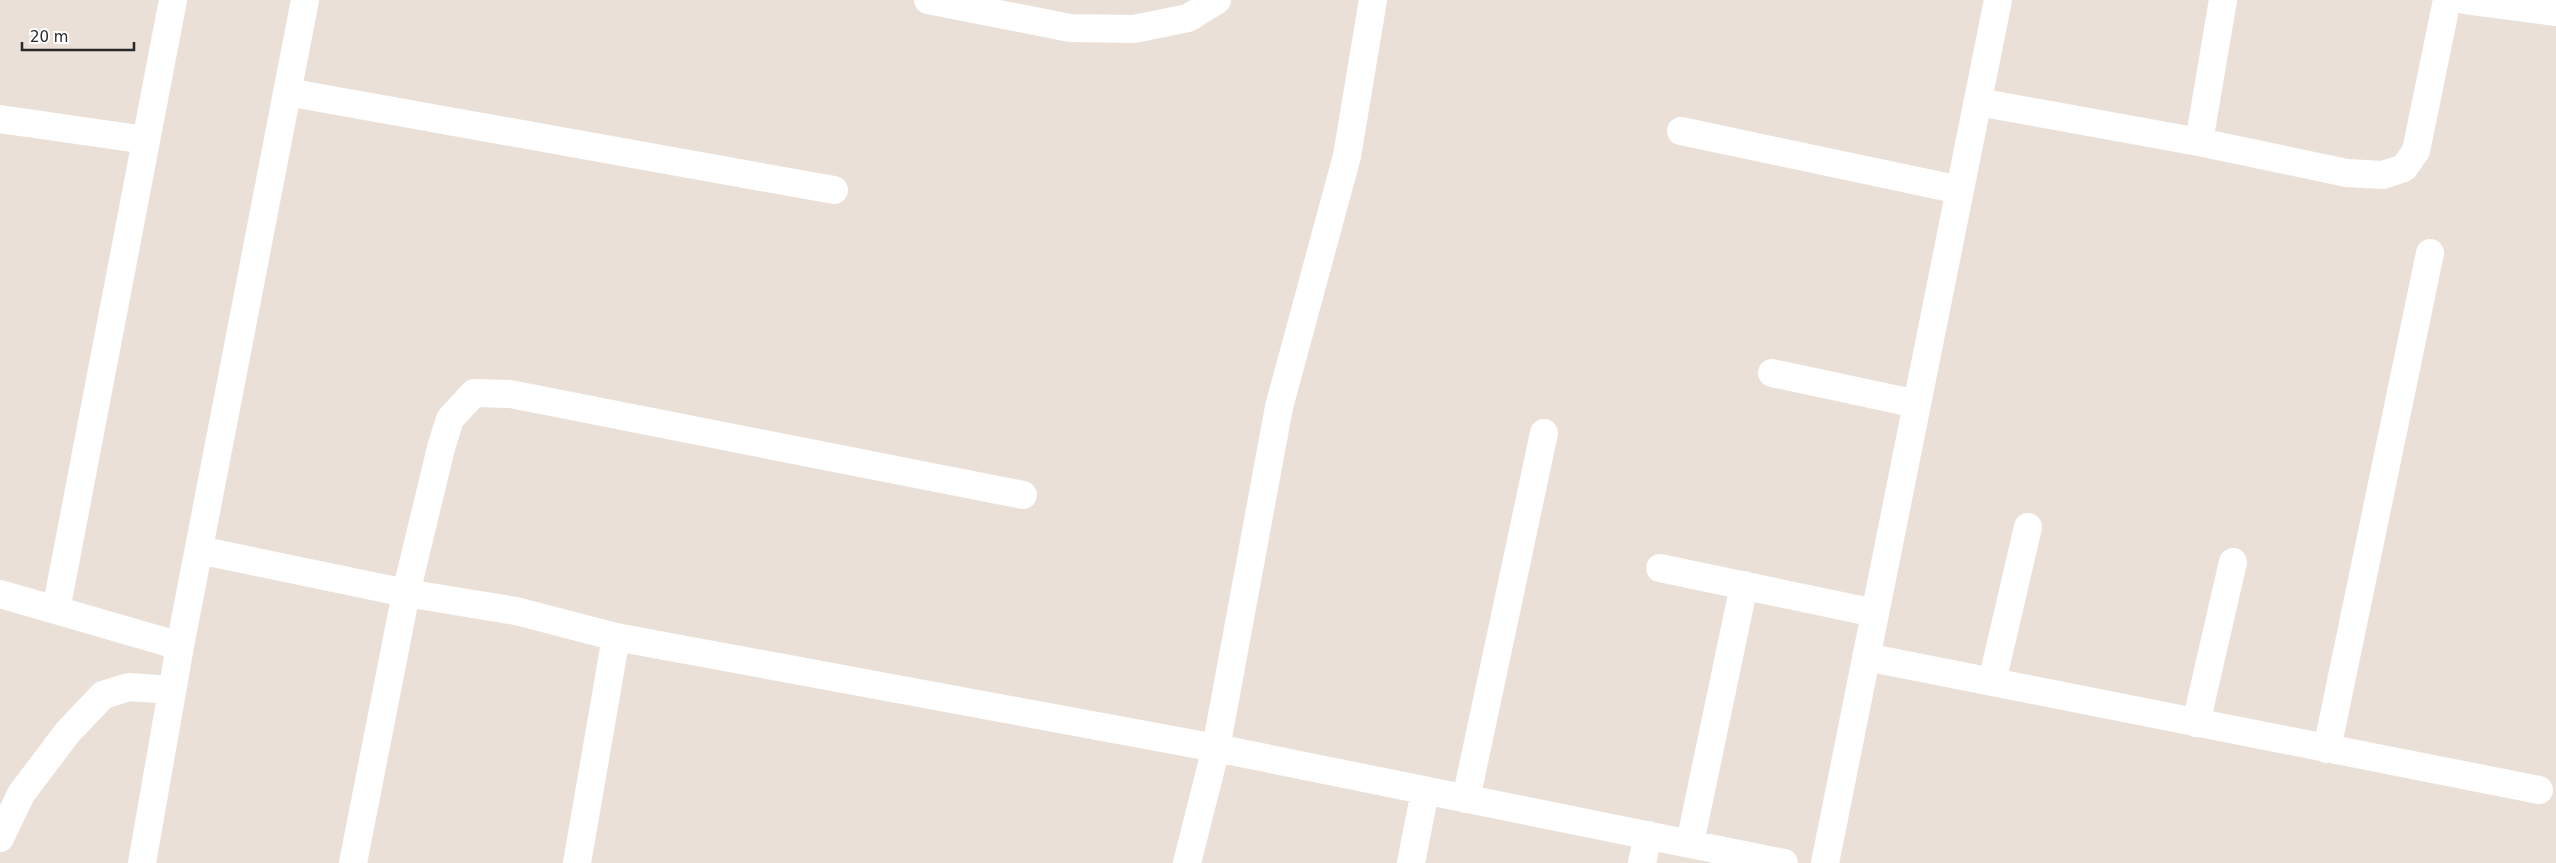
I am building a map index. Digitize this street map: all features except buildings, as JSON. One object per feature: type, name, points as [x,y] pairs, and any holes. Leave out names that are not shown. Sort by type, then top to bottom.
[{"type":"street","points":[[56,610],[173,0]]},
{"type":"street","points":[[142,863],[180,646],[305,0]]},
{"type":"street","points":[[928,0],[1070,28],[1134,29],[1188,18],[1218,0]]},
{"type":"street","points":[[1187,863],[1216,748],[1279,407],[1347,156],[1373,0]]},
{"type":"street","points":[[1825,863],[1998,0]]},
{"type":"street","points":[[2199,142],[2223,0]]},
{"type":"street","points":[[1978,102],[2199,142],[2347,173],[2383,175],[2404,168],[2416,151],[2446,0]]},
{"type":"street","points":[[2465,0],[2556,12]]},
{"type":"street","points":[[287,92],[834,190]]},
{"type":"street","points":[[0,119],[146,140]]},
{"type":"street","points":[[1682,131],[1960,190]]},
{"type":"street","points":[[2327,749],[2430,253]]},
{"type":"street","points":[[1772,373],[1917,404]]},
{"type":"street","points":[[353,863],[406,593],[450,419],[474,393],[510,394],[1023,495]]},
{"type":"street","points":[[1466,799],[1544,433]]},
{"type":"street","points":[[1992,682],[2028,527]]},
{"type":"street","points":[[199,550],[406,593],[516,612],[616,637],[1216,748],[1784,863]]},
{"type":"street","points":[[2196,723],[2233,562]]},
{"type":"street","points":[[1660,568],[1875,613]]},
{"type":"street","points":[[1690,843],[1744,585]]},
{"type":"street","points":[[0,594],[180,646]]},
{"type":"street","points":[[577,863],[616,637]]},
{"type":"street","points":[[1866,657],[2539,790]]},
{"type":"street","points":[[0,838],[21,794],[67,733],[103,695],[129,687],[172,690]]},
{"type":"street","points":[[1411,863],[1425,790]]},
{"type":"street","points":[[1642,863],[1648,835]]}]
